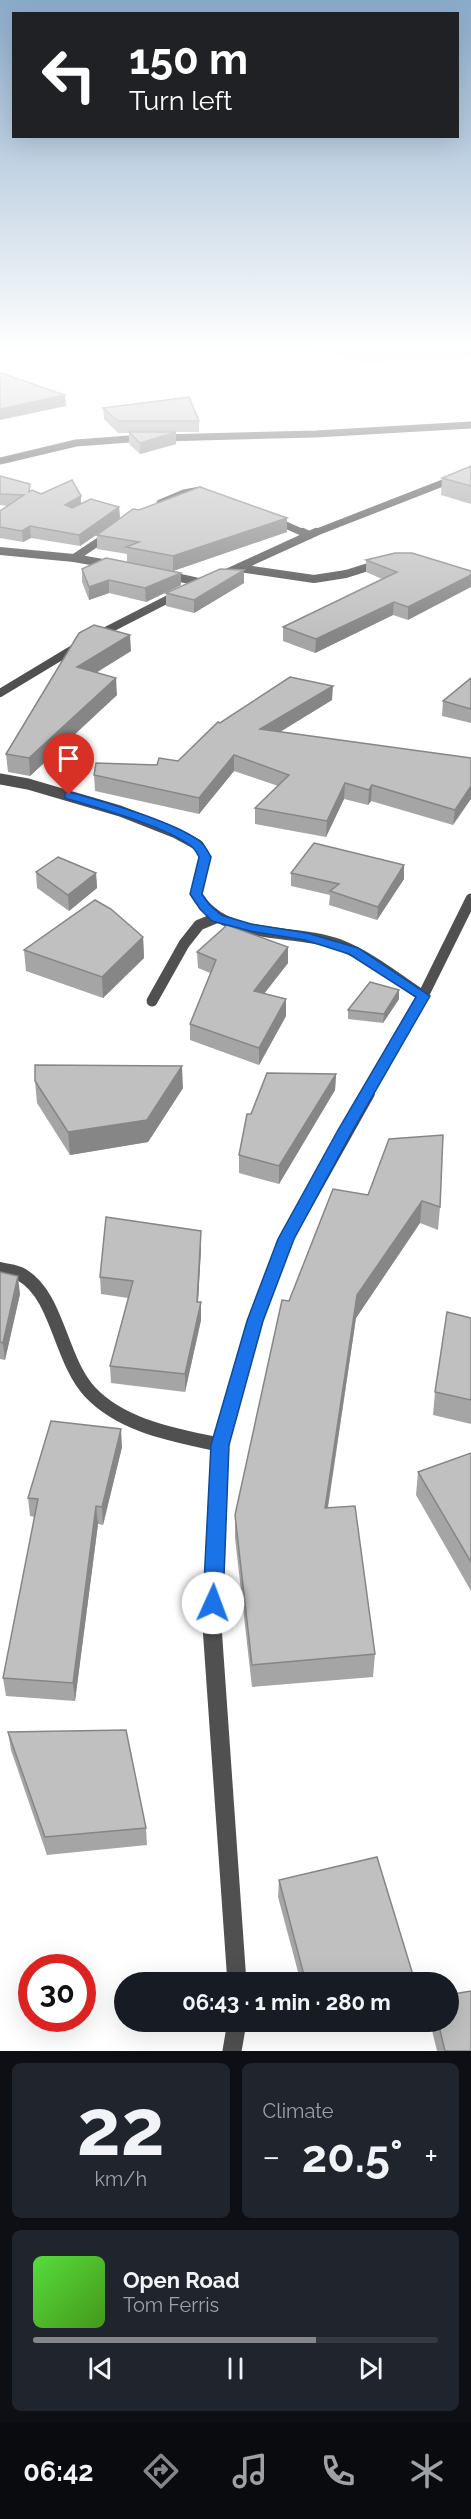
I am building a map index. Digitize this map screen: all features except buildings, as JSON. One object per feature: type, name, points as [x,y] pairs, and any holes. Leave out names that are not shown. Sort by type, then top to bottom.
[{"type":"street","points":[[0,461],[54,447],[85,443]]},
{"type":"street","points":[[0,693],[63,652],[118,621],[309,535],[471,472]]},
{"type":"street","points":[[153,506],[184,493],[201,490],[212,495]]},
{"type":"street","points":[[266,517],[309,535]]},
{"type":"street","points":[[74,558],[118,526]]},
{"type":"street","points":[[0,551],[74,558],[122,566]]},
{"type":"street","points":[[239,568],[314,579],[346,574],[391,559]]},
{"type":"street","points":[[157,573],[203,583]]},
{"type":"street","points":[[0,779],[28,784],[120,811],[176,833],[198,845],[205,857],[196,894],[204,907],[216,918],[250,927],[307,937],[353,951],[423,996]]},
{"type":"street","points":[[236,1972],[212,1626],[220,1445],[255,1321],[286,1239],[423,996],[471,899]]},
{"type":"street","points":[[152,1001],[199,925],[216,918]]},
{"type":"street","points":[[0,1269],[20,1274],[36,1286],[56,1319],[69,1361],[91,1392],[124,1417],[142,1425],[220,1445]]},
{"type":"street","points":[[232,2051],[235,2032]]},
{"type":"route","points":[[69,795],[120,811],[176,833],[198,845],[205,857],[196,894],[204,907],[216,918],[332,943],[353,951],[423,996],[286,1239],[255,1321],[220,1445],[213,1603]]}]
